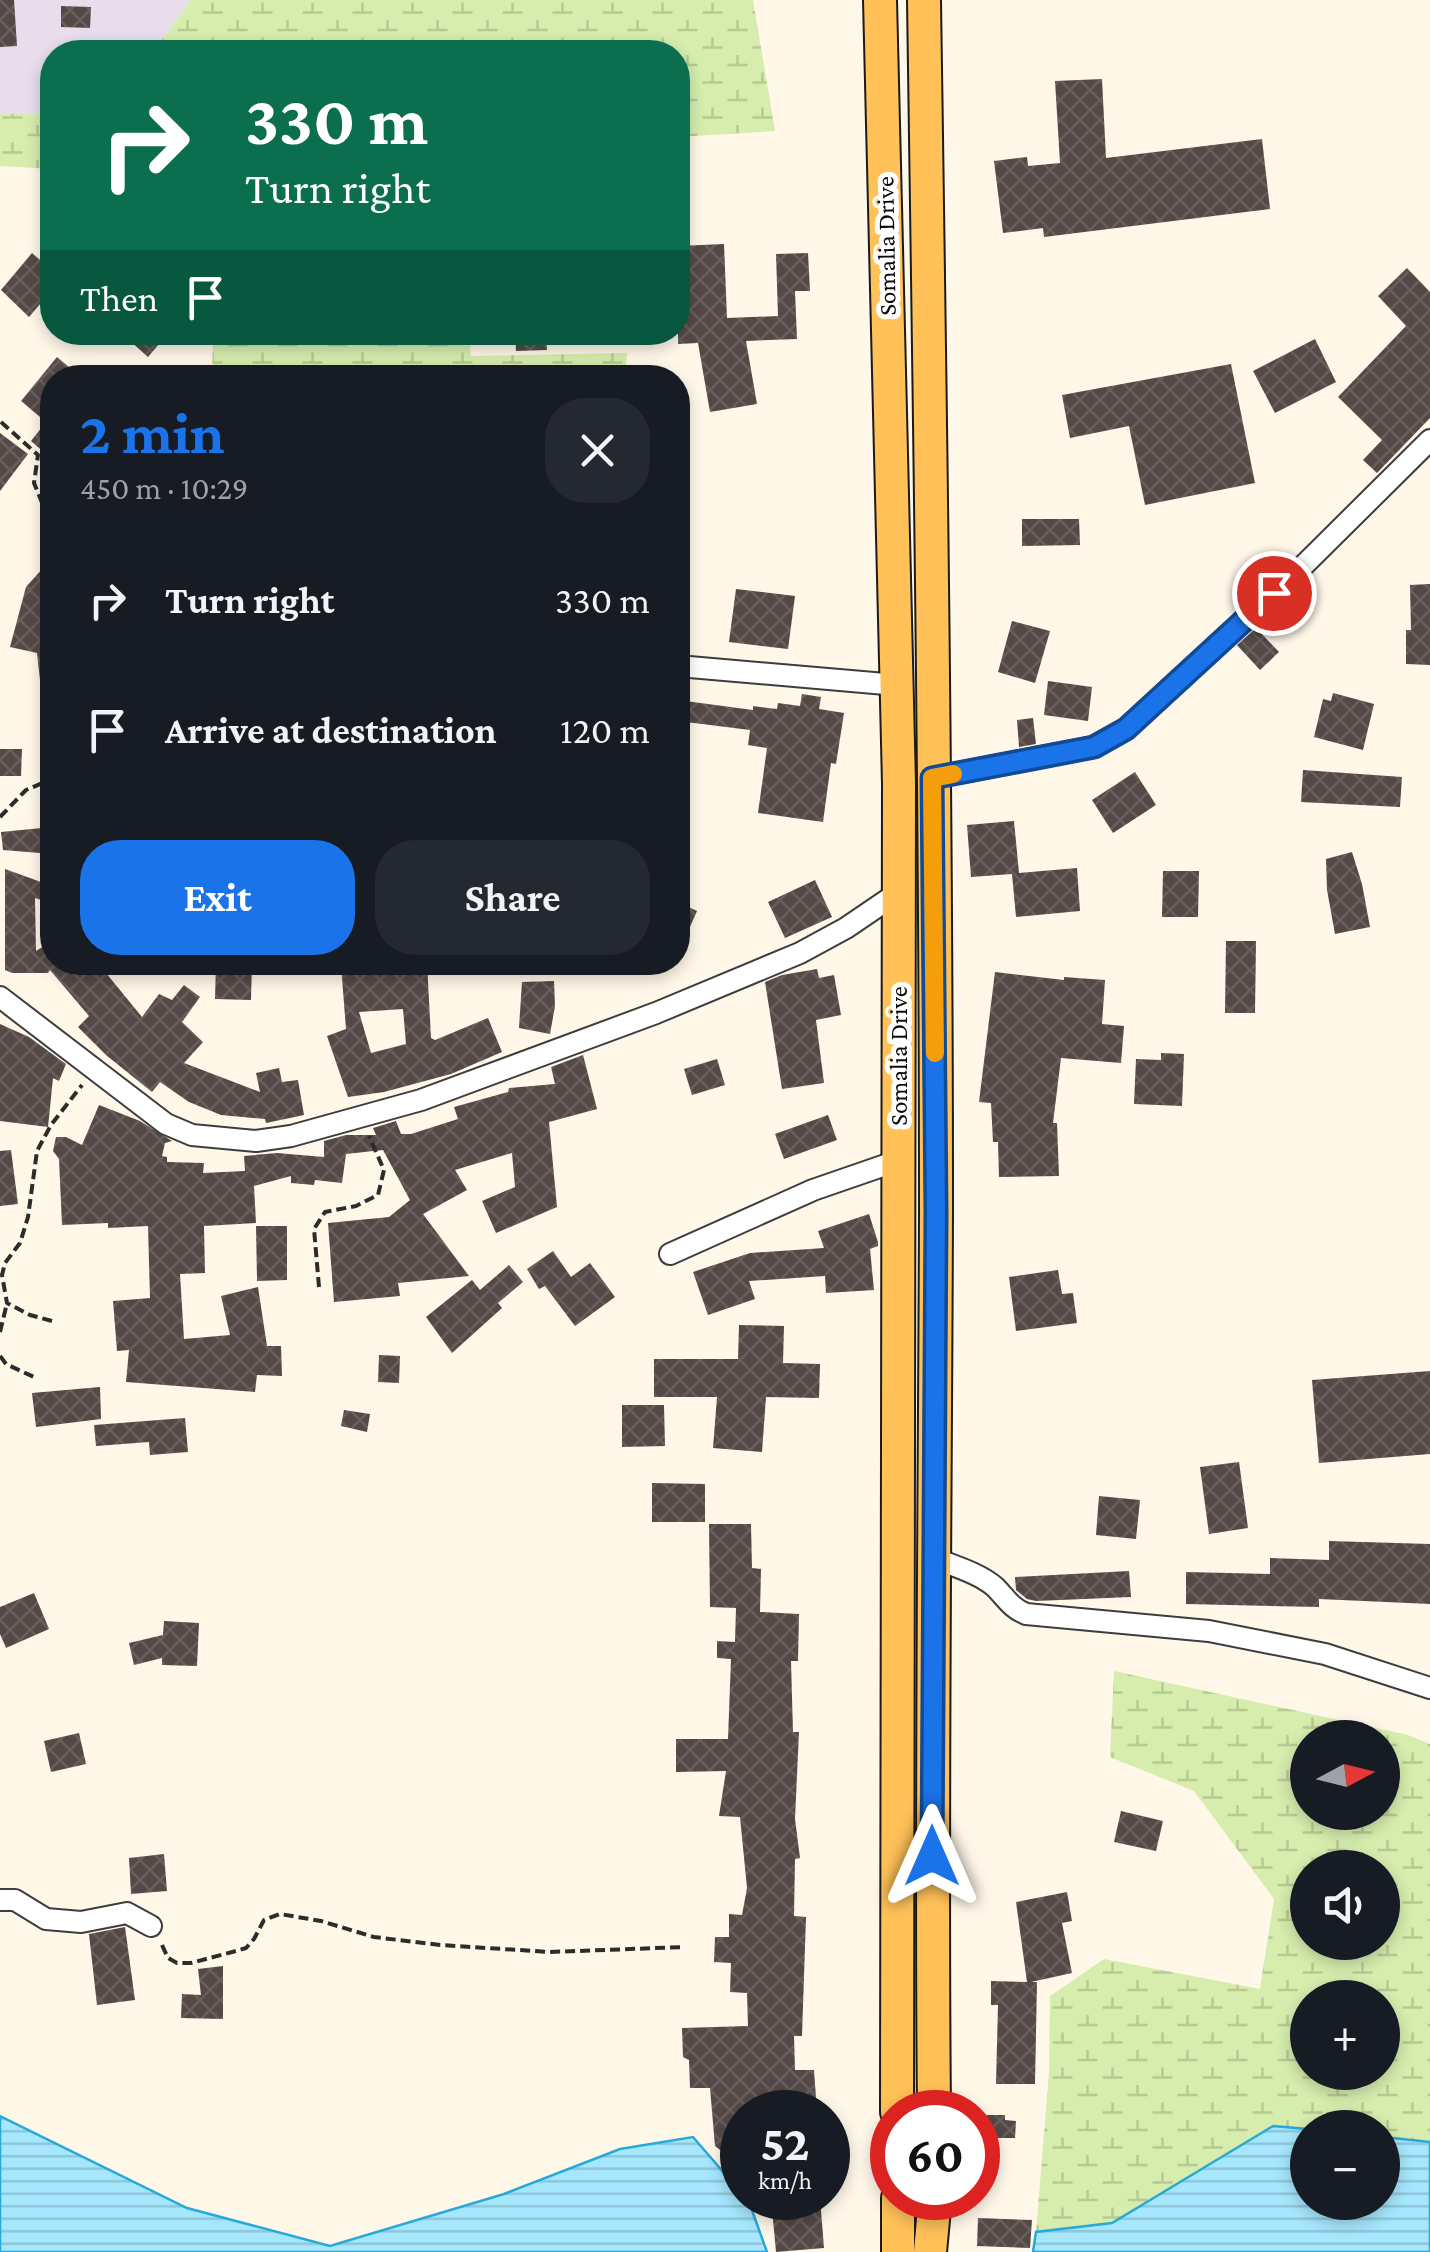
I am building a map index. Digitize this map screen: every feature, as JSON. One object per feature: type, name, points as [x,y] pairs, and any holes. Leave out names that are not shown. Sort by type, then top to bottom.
[{"type":"main road","name":"Somalia Drive","points":[[880,0],[899,892],[897,2090]]},
{"type":"main road","name":"Somalia Drive","points":[[924,0],[933,657],[934,2090]]},
{"type":"main road","points":[[898,2220],[898,2252]]},
{"type":"main road","points":[[930,2252],[934,2220]]},
{"type":"street","points":[[932,778],[1094,747],[1126,729],[1301,568],[1430,440]]},
{"type":"street","points":[[690,667],[897,686]]},
{"type":"street","points":[[0,997],[166,1124],[206,1138],[256,1141],[421,1100],[738,979],[831,936],[899,892]]},
{"type":"street","points":[[670,1254],[813,1190],[897,1161]]},
{"type":"street","points":[[934,1558],[995,1587],[1015,1610],[1026,1614],[1209,1632],[1326,1654],[1430,1688]]},
{"type":"street","points":[[0,1900],[15,1900],[46,1920],[81,1922],[126,1913],[151,1926]]},
{"type":"path","points":[[0,422],[38,455],[34,483],[40,497]]},
{"type":"path","points":[[0,816],[26,790],[40,782]]},
{"type":"path","points":[[0,1332],[7,1303],[2,1275],[5,1263],[20,1244],[28,1217],[37,1151],[51,1125],[94,1069]]},
{"type":"path","points":[[319,1287],[314,1229],[325,1212],[356,1206],[378,1195],[384,1170],[360,1118]]},
{"type":"path","points":[[7,1303],[52,1321]]},
{"type":"path","points":[[0,1356],[6,1364],[36,1378]]},
{"type":"path","points":[[151,1926],[168,1958],[177,1963],[192,1963],[246,1948],[264,1920],[280,1914],[374,1937],[460,1947],[550,1952],[684,1946]]},
{"type":"shaded area","points":[[0,0],[191,0],[162,40],[40,40],[40,114],[0,114]]},
{"type":"green space","points":[[191,0],[753,0],[775,131],[690,136],[690,40],[162,40]]},
{"type":"green space","points":[[0,114],[40,114],[40,168],[0,166]]},
{"type":"green space","points":[[213,345],[470,345],[471,356],[627,353],[626,365],[212,365]]},
{"type":"green space","points":[[1114,1671],[1339,1720],[1290,1720],[1290,1830],[1400,1830],[1400,1733],[1430,1744],[1430,2142],[1400,2139],[1400,2110],[1290,2110],[1290,2128],[1273,2126],[1112,2223],[1036,2232],[1049,2073],[1050,1996],[1104,1959],[1260,1989],[1274,1899],[1194,1791],[1110,1757]]},
{"type":"water","points":[[0,2116],[187,2208],[330,2246],[504,2194],[620,2149],[693,2137],[720,2168],[720,2220],[755,2220],[767,2252],[0,2252]]},
{"type":"water","points":[[1273,2126],[1290,2128],[1290,2220],[1400,2220],[1400,2139],[1430,2142],[1430,2252],[1033,2252],[1036,2232],[1112,2223]]},
{"type":"building","points":[[0,0],[14,0],[17,46],[0,47]]},
{"type":"building","points":[[61,6],[91,7],[90,28],[61,27]]},
{"type":"building","points":[[1102,79],[1106,158],[1262,139],[1270,209],[1044,237],[1043,228],[1003,233],[994,161],[1027,157],[1028,166],[1060,163],[1055,81]]},
{"type":"building","points":[[724,244],[727,318],[778,316],[776,254],[808,253],[810,291],[795,291],[797,339],[746,341],[757,404],[710,412],[698,343],[690,343],[690,245]]},
{"type":"building","points":[[32,253],[40,260],[40,304],[29,317],[1,290]]},
{"type":"building","points":[[1407,268],[1430,292],[1430,418],[1377,473],[1363,460],[1382,440],[1338,397],[1406,326],[1378,296]]},
{"type":"building","points":[[1315,339],[1336,382],[1275,413],[1253,371]]},
{"type":"building","points":[[135,345],[158,345],[148,357]]},
{"type":"building","points":[[516,345],[547,345],[547,350],[516,351]]},
{"type":"building","points":[[57,357],[67,365],[50,365]]},
{"type":"building","points":[[1231,364],[1255,483],[1145,505],[1129,426],[1070,438],[1062,395]]},
{"type":"building","points":[[40,378],[40,417],[21,401]]},
{"type":"building","points":[[40,430],[40,449],[31,441]]},
{"type":"building","points":[[0,433],[28,454],[0,491]]},
{"type":"building","points":[[1022,519],[1079,519],[1080,545],[1022,546]]},
{"type":"building","points":[[40,571],[40,680],[37,653],[10,647],[26,587]]},
{"type":"building","points":[[1430,584],[1430,665],[1406,664],[1406,630],[1411,630],[1410,585]]},
{"type":"building","points":[[736,589],[795,596],[788,649],[729,642]]},
{"type":"building","points":[[1012,621],[1050,631],[1035,683],[998,672]]},
{"type":"building","points":[[1256,628],[1279,652],[1260,670],[1237,645]]},
{"type":"building","points":[[1048,681],[1092,687],[1088,721],[1044,715]]},
{"type":"building","points":[[1333,693],[1374,704],[1363,750],[1314,737],[1323,699],[1331,701]]},
{"type":"building","points":[[802,694],[821,697],[819,709],[844,713],[836,764],[831,763],[823,822],[758,813],[767,748],[748,745],[750,730],[690,722],[690,702],[753,710],[753,706],[777,709],[778,703],[800,706]]},
{"type":"building","points":[[1033,718],[1036,744],[1019,747],[1017,720]]},
{"type":"building","points":[[0,749],[22,749],[21,776],[0,776]]},
{"type":"building","points":[[1303,770],[1402,777],[1400,807],[1301,802]]},
{"type":"building","points":[[1135,772],[1156,805],[1113,833],[1092,800]]},
{"type":"building","points":[[1014,821],[1019,873],[1077,868],[1080,911],[1016,917],[1012,874],[971,877],[967,825]]},
{"type":"building","points":[[40,828],[40,853],[3,850],[1,832]]},
{"type":"building","points":[[1352,852],[1370,927],[1335,934],[1326,859]]},
{"type":"building","points":[[5,869],[40,882],[40,900],[35,898],[40,973],[5,970]]},
{"type":"building","points":[[1163,871],[1199,871],[1198,917],[1162,917]]},
{"type":"building","points":[[815,880],[832,917],[785,938],[768,902]]},
{"type":"building","points":[[690,908],[697,911],[690,927]]},
{"type":"building","points":[[1226,941],[1256,941],[1255,1013],[1225,1013]]},
{"type":"building","points":[[817,969],[819,978],[834,975],[841,1015],[816,1020],[824,1083],[782,1089],[765,982]]},
{"type":"building","points":[[995,972],[1105,980],[1102,1024],[1124,1026],[1121,1063],[1061,1058],[1053,1123],[1057,1123],[1059,1176],[999,1177],[991,1103],[979,1102]]},
{"type":"building","points":[[54,975],[108,975],[142,1017],[159,994],[172,1000],[184,985],[200,997],[182,1022],[203,1042],[184,1063],[260,1092],[256,1073],[279,1068],[282,1082],[298,1080],[304,1115],[266,1123],[265,1119],[221,1115],[189,1102],[160,1082],[152,1092],[78,1027],[89,1016]]},
{"type":"building","points":[[216,975],[252,975],[251,1000],[215,999]]},
{"type":"building","points":[[342,975],[428,975],[431,1038],[435,1040],[488,1018],[502,1052],[451,1074],[348,1097],[327,1036],[346,1029]],"holes":[[[403,1009],[406,1044],[371,1053],[359,1012]]]},
{"type":"building","points":[[554,981],[550,1034],[519,1028],[522,982]]},
{"type":"building","points":[[0,1024],[29,1037],[66,1064],[59,1081],[53,1078],[48,1127],[0,1121]]},
{"type":"building","points":[[1161,1053],[1184,1054],[1182,1106],[1134,1104],[1136,1059],[1161,1060]]},
{"type":"building","points":[[583,1055],[597,1109],[549,1122],[557,1207],[496,1233],[482,1201],[515,1187],[512,1153],[455,1170],[467,1190],[423,1214],[469,1276],[398,1283],[400,1296],[334,1302],[328,1223],[389,1217],[410,1200],[383,1150],[346,1154],[342,1183],[291,1183],[291,1176],[254,1186],[256,1223],[204,1226],[205,1273],[180,1274],[184,1339],[230,1335],[221,1296],[258,1287],[267,1346],[281,1346],[282,1376],[257,1375],[255,1392],[126,1382],[129,1350],[117,1351],[113,1301],[150,1298],[148,1226],[62,1225],[59,1159],[53,1151],[56,1137],[82,1145],[99,1105],[140,1121],[172,1141],[165,1143],[162,1156],[167,1157],[167,1162],[204,1163],[203,1173],[245,1171],[244,1156],[277,1153],[324,1157],[324,1141],[346,1135],[376,1135],[373,1128],[396,1121],[401,1134],[411,1134],[458,1119],[454,1107],[508,1092],[509,1088],[555,1084],[551,1067]]},
{"type":"building","points":[[717,1059],[725,1085],[692,1095],[684,1069]]},
{"type":"building","points":[[828,1115],[837,1140],[784,1159],[775,1134]]},
{"type":"building","points":[[11,1150],[18,1204],[0,1206],[0,1151]]},
{"type":"building","points":[[869,1214],[878,1242],[878,1246],[870,1249],[874,1290],[826,1293],[825,1276],[749,1281],[755,1299],[708,1315],[693,1272],[750,1253],[824,1248],[818,1231]]},
{"type":"building","points":[[256,1226],[287,1226],[287,1280],[257,1281]]},
{"type":"building","points":[[553,1251],[571,1277],[590,1263],[615,1297],[575,1326],[545,1286],[539,1289],[527,1269]]},
{"type":"building","points":[[509,1265],[523,1282],[498,1303],[502,1308],[452,1353],[426,1317],[472,1280],[480,1290]]},
{"type":"building","points":[[1058,1270],[1062,1294],[1073,1293],[1077,1323],[1016,1331],[1009,1277]]},
{"type":"building","points":[[739,1325],[784,1326],[783,1363],[820,1364],[819,1398],[766,1397],[762,1452],[713,1448],[717,1397],[654,1397],[654,1359],[738,1359]]},
{"type":"building","points":[[379,1355],[400,1356],[399,1383],[378,1382]]},
{"type":"building","points":[[1430,1371],[1430,1454],[1319,1463],[1312,1380]]},
{"type":"building","points":[[100,1387],[101,1419],[36,1427],[32,1393]]},
{"type":"building","points":[[622,1405],[664,1405],[665,1446],[622,1447]]},
{"type":"building","points":[[344,1410],[370,1414],[367,1432],[341,1426]]},
{"type":"building","points":[[185,1418],[188,1452],[150,1455],[149,1442],[96,1446],[94,1425]]},
{"type":"building","points":[[1239,1462],[1248,1528],[1209,1534],[1200,1467]]},
{"type":"building","points":[[652,1483],[705,1484],[705,1522],[652,1522]]},
{"type":"building","points":[[1099,1496],[1140,1500],[1136,1539],[1096,1535]]},
{"type":"building","points":[[709,1524],[751,1524],[752,1568],[761,1569],[760,1612],[799,1614],[798,1661],[791,1661],[793,1732],[799,1732],[795,1819],[800,1858],[795,1859],[794,1916],[806,1917],[802,2036],[794,2036],[795,2070],[814,2070],[815,2090],[720,2090],[720,2150],[715,2146],[710,2088],[690,2088],[682,2028],[748,2026],[747,1993],[730,1992],[731,1963],[714,1962],[715,1937],[729,1937],[729,1914],[742,1915],[747,1888],[740,1817],[719,1816],[726,1771],[676,1772],[676,1739],[728,1739],[731,1659],[717,1658],[717,1641],[735,1642],[736,1608],[710,1607]]},
{"type":"building","points":[[1329,1541],[1430,1544],[1430,1604],[1319,1599],[1319,1607],[1186,1604],[1186,1572],[1270,1574],[1270,1558],[1329,1560]]},
{"type":"building","points":[[1129,1571],[1131,1597],[1036,1601],[1016,1590],[1015,1577]]},
{"type":"building","points":[[34,1593],[49,1629],[6,1648],[0,1634],[0,1607]]},
{"type":"building","points":[[164,1621],[199,1623],[197,1666],[162,1665],[162,1658],[134,1665],[129,1643],[163,1635]]},
{"type":"building","points":[[79,1733],[86,1764],[51,1772],[44,1741]]},
{"type":"building","points":[[1121,1811],[1163,1821],[1156,1851],[1114,1842]]},
{"type":"building","points":[[164,1854],[167,1891],[131,1894],[129,1858]]},
{"type":"building","points":[[1067,1892],[1072,1921],[1062,1923],[1072,1973],[1031,1982],[1037,1982],[1035,2084],[996,2084],[998,2005],[991,2005],[991,1981],[1027,1982],[1016,1902]]},
{"type":"building","points":[[125,1927],[135,2000],[97,2005],[89,1934]]},
{"type":"building","points":[[223,1966],[223,2019],[181,2018],[182,1994],[201,1995],[198,1969]]},
{"type":"building","points":[[1000,2115],[1016,2121],[1015,2138],[1000,2138]]},
{"type":"building","points":[[773,2220],[822,2220],[824,2248],[776,2252]]},
{"type":"building","points":[[978,2220],[1032,2220],[1030,2248],[977,2246]]},
{"type":"slow traffic","points":[[935,1053],[932,778],[953,774]]},
{"type":"route","points":[[932,1856],[936,1212],[932,778],[1094,747],[1126,729],[1274,593]]}]
